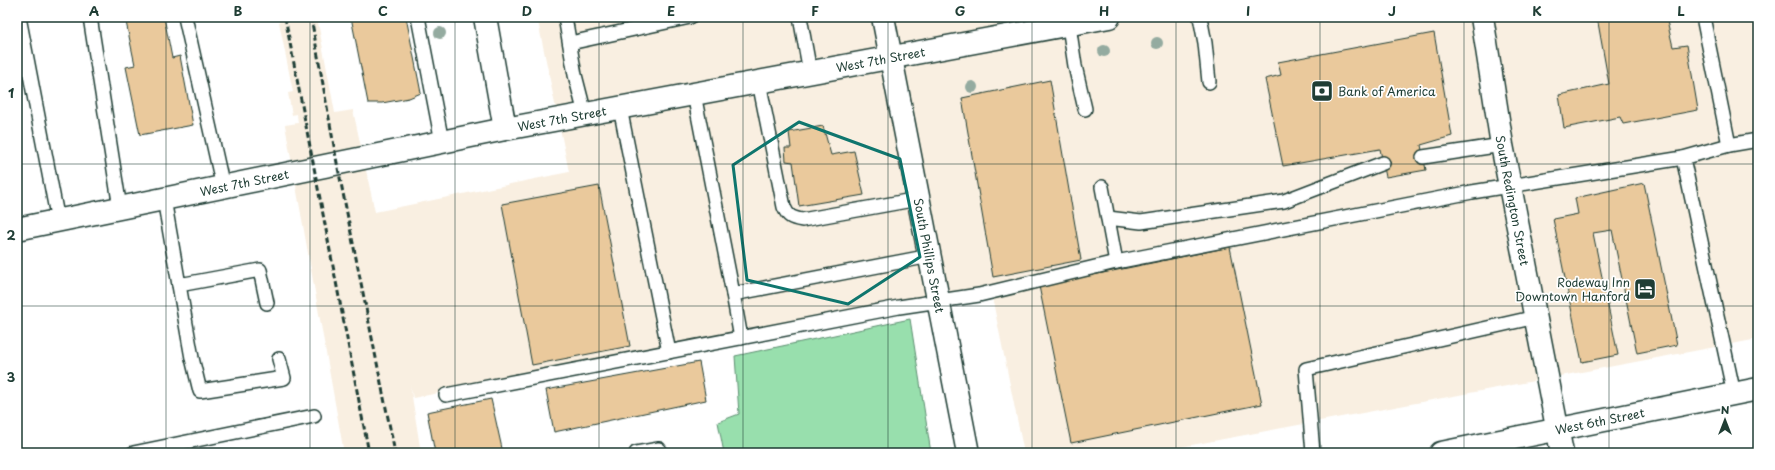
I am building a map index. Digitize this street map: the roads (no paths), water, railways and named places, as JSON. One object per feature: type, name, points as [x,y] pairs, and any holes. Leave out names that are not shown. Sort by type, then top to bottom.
[{"type":"street","points":[[485,17],[505,129]]},
{"type":"street","name":"South Phillips Street","points":[[883,17],[968,453]]},
{"type":"street","name":"West 7th Street","points":[[17,229],[505,129],[891,57],[1068,21],[1109,17]]},
{"type":"street","name":"South Redington Street","points":[[1482,17],[1502,145],[1562,453]]},
{"type":"street","name":"West 6th Street","points":[[1455,452],[1557,429],[1758,389]]},
{"type":"lane","points":[[19,17],[58,221]]},
{"type":"lane","points":[[90,17],[120,208]]},
{"type":"lane","points":[[185,17],[223,187]]},
{"type":"lane","points":[[418,17],[442,142]]},
{"type":"lane","points":[[564,17],[575,75],[585,114]]},
{"type":"lane","points":[[570,43],[690,17]]},
{"type":"lane","points":[[800,17],[810,72]]},
{"type":"lane","points":[[1200,17],[1205,43],[1208,82]]},
{"type":"lane","points":[[1703,17],[1729,145]]},
{"type":"lane","points":[[1068,21],[1075,66],[1085,109]]},
{"type":"lane","points":[[758,82],[784,207],[786,213],[791,218],[802,220],[918,199]]},
{"type":"lane","points":[[694,94],[741,338]]},
{"type":"lane","points":[[620,108],[668,352]]},
{"type":"lane","points":[[446,396],[938,300],[979,294],[1116,262],[1510,186],[1683,158],[1729,145],[1758,140]]},
{"type":"lane","points":[[1423,158],[1502,145]]},
{"type":"lane","points":[[1683,158],[1734,394]]},
{"type":"lane","points":[[1108,218],[1141,222],[1284,201],[1383,163]]},
{"type":"lane","points":[[1102,187],[1116,262]]},
{"type":"lane","points":[[164,199],[192,358],[200,392],[284,378],[279,360]]},
{"type":"lane","points":[[733,294],[930,256]]},
{"type":"lane","points":[[179,285],[260,270],[267,303]]},
{"type":"lane","points":[[1313,453],[1306,369],[1536,317]]},
{"type":"lane","points":[[134,453],[314,416]]},
{"type":"lane","points":[[636,453],[659,449],[662,453]]},
{"type":"railway","points":[[285,17],[369,453]]},
{"type":"railway","points":[[311,17],[337,163],[395,453]]},
{"type":"place","name":"Bank of America","points":[[1322,91]]},
{"type":"place","name":"Rodeway Inn Downtown Hanford","points":[[1645,289]]}]
